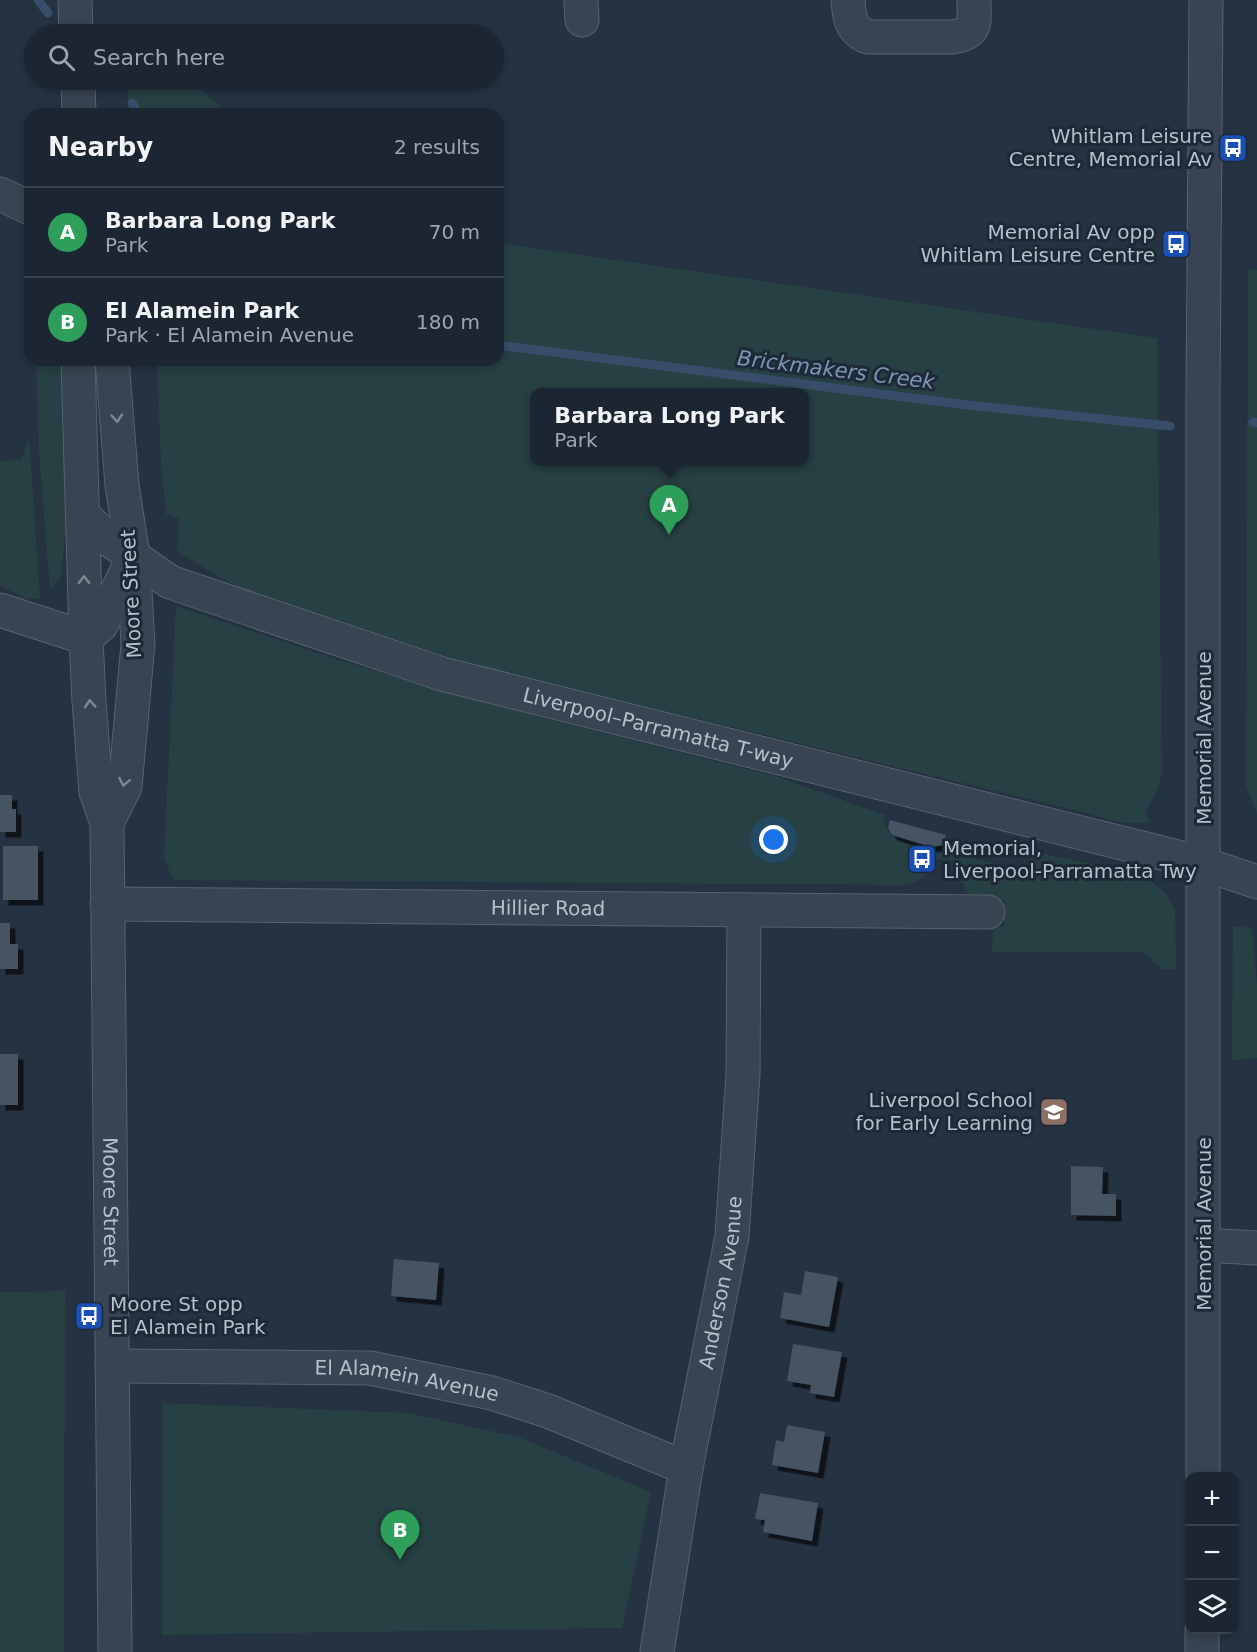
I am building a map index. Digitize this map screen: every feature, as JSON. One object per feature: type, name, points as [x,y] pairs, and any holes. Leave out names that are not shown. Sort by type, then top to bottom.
[{"type":"street","points":[[75,0],[76,24]]},
{"type":"street","points":[[848,0],[853,27],[868,37],[963,35],[970,32],[974,25],[974,0]]},
{"type":"street","name":"Memorial Avenue","points":[[1203,1472],[1203,394],[1206,0]]},
{"type":"street","points":[[78,90],[79,108]]},
{"type":"street","points":[[0,194],[24,205]]},
{"type":"street","name":"Moore Street","points":[[78,366],[86,638],[96,792],[107,823],[115,1652]]},
{"type":"street","name":"Moore Street","points":[[107,823],[125,787],[138,644],[133,556],[122,485],[112,366]]},
{"type":"street","name":"Liverpool–Parramatta T-way","points":[[83,515],[108,539],[170,582],[442,674],[1204,864],[1257,882]]},
{"type":"street","points":[[86,638],[101,625],[133,556]]},
{"type":"street","points":[[0,610],[86,638],[102,661],[113,685],[129,740]]},
{"type":"street","name":"Hillier Road","points":[[107,904],[988,912]]},
{"type":"street","name":"Anderson Avenue","points":[[657,1652],[686,1468],[732,1236],[743,1074],[744,910]]},
{"type":"street","points":[[1204,1245],[1257,1248]]},
{"type":"street","name":"El Alamein Avenue","points":[[111,1366],[370,1368],[492,1392],[548,1411],[686,1468]]},
{"type":"street","points":[[1202,1634],[1202,1652]]},
{"type":"green space","points":[[128,90],[201,90],[222,108],[128,108]]},
{"type":"green space","points":[[504,244],[1157,338],[1162,775],[1145,813],[1151,822],[1113,821],[438,656],[267,601],[217,576],[177,551],[179,519],[166,514],[161,463],[157,366],[504,366]]},
{"type":"green space","points":[[1248,269],[1257,270],[1257,814],[1246,786]]},
{"type":"green space","points":[[36,366],[65,366],[70,483],[61,577],[50,591],[39,450]]},
{"type":"green space","points":[[29,438],[40,598],[26,599],[0,585],[0,461],[21,460]]},
{"type":"green space","points":[[176,606],[348,663],[471,699],[778,777],[885,815],[884,824],[891,836],[907,844],[1028,871],[1031,851],[1124,871],[1149,879],[1166,894],[1175,909],[1176,969],[1162,969],[1143,952],[992,952],[993,927],[1004,927],[1004,901],[983,899],[970,894],[962,882],[958,861],[935,859],[924,876],[908,885],[173,880],[164,858]]},
{"type":"green space","points":[[1233,926],[1252,928],[1257,984],[1257,1058],[1232,1060]]},
{"type":"green space","points":[[65,1291],[64,1652],[0,1652],[0,1292]]},
{"type":"green space","points":[[163,1403],[408,1413],[518,1437],[651,1492],[622,1628],[162,1635]]},
{"type":"building","points":[[0,795],[12,795],[12,809],[16,809],[16,832],[0,832]]},
{"type":"building","points":[[890,820],[946,835],[944,845],[931,847],[892,835],[888,828]]},
{"type":"building","points":[[3,846],[38,846],[38,900],[3,900]]},
{"type":"building","points":[[0,923],[10,923],[10,944],[18,944],[18,969],[0,969]]},
{"type":"building","points":[[0,1054],[18,1054],[18,1105],[0,1105]]},
{"type":"building","points":[[1071,1166],[1103,1167],[1102,1194],[1116,1194],[1116,1216],[1071,1215]]},
{"type":"building","points":[[394,1259],[439,1263],[436,1300],[391,1296]]},
{"type":"building","points":[[805,1271],[838,1277],[829,1327],[780,1318],[784,1292],[801,1295]]},
{"type":"building","points":[[793,1344],[842,1352],[834,1397],[810,1393],[811,1385],[787,1381]]},
{"type":"building","points":[[787,1425],[825,1432],[818,1473],[772,1465],[776,1440],[784,1442]]},
{"type":"building","points":[[760,1493],[818,1503],[812,1541],[763,1532],[765,1520],[755,1519]]},
{"type":"waterway","name":"Brickmakers Creek","points":[[38,0],[48,13]]},
{"type":"waterway","name":"Brickmakers Creek","points":[[132,103],[135,108]]},
{"type":"waterway","name":"Brickmakers Creek","points":[[504,346],[967,405],[1170,426]]},
{"type":"waterway","name":"Brickmakers Creek","points":[[1253,422],[1257,423]]},
{"type":"place","name":"Whitlam Leisure Centre, Memorial Av","points":[[1233,148]]},
{"type":"place","name":"Memorial Av opp Whitlam Leisure Centre","points":[[1176,244]]},
{"type":"place","name":"Barbara Long Park","points":[[669,535]]},
{"type":"place","name":"Memorial, Liverpool-Parramatta Twy","points":[[922,859]]},
{"type":"place","name":"Liverpool School for Early Learning","points":[[1054,1112]]},
{"type":"place","name":"Moore St opp El Alamein Park","points":[[89,1316]]},
{"type":"place","name":"El Alamein Park","points":[[400,1560]]}]
